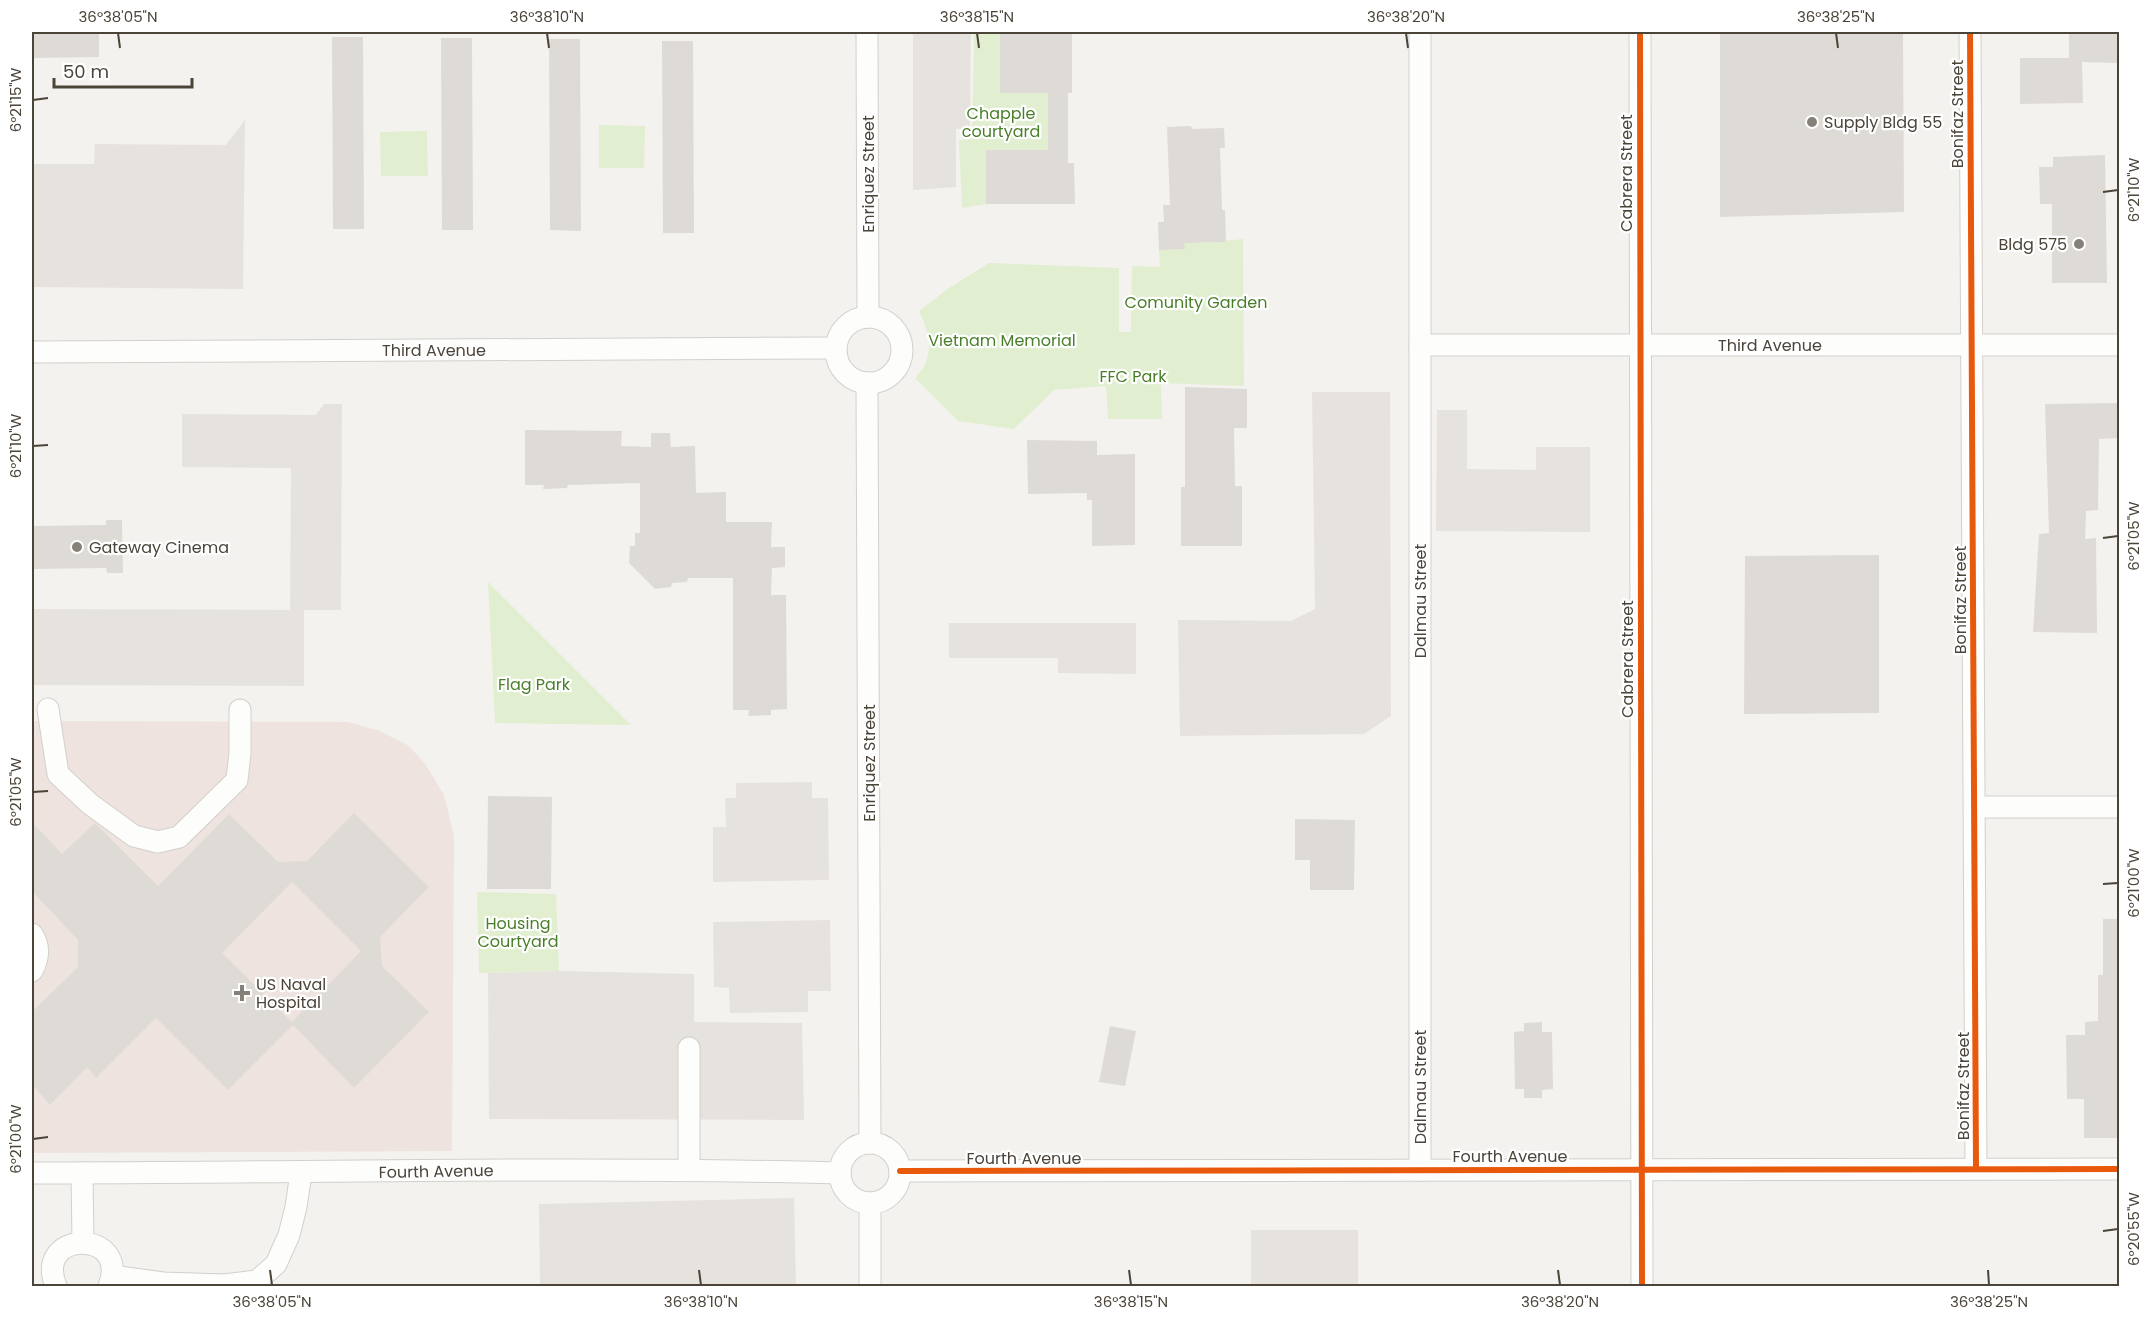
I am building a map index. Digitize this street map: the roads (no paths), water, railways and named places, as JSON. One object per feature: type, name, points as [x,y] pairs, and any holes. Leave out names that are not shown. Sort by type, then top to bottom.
[{"type":"street","name":"Enriquez Street","points":[[867,32],[868,317]]},
{"type":"street","name":"Dalmau Street","points":[[1420,32],[1420,1170]]},
{"type":"street","name":"Cabrera Street","points":[[1640,32],[1642,1287]]},
{"type":"street","name":"Bonifaz Street","points":[[1970,32],[1976,1168]]},
{"type":"street","points":[[868,317],[888,323],[895,331],[902,350],[900,361],[887,377],[867,383],[857,381],[841,368],[836,348],[843,329],[859,319],[868,317]]},
{"type":"street","name":"Third Avenue","points":[[1420,345],[2120,345]]},
{"type":"street","name":"Third Avenue","points":[[32,352],[836,348]]},
{"type":"street","name":"Enriquez Street","points":[[867,383],[870,1143]]},
{"type":"street","points":[[48,709],[58,774],[90,804],[134,836],[158,842],[179,837],[237,780],[240,753],[240,710]]},
{"type":"street","points":[[1975,807],[2120,807]]},
{"type":"street","points":[[32,934],[38,949],[37,960],[32,971]]},
{"type":"street","points":[[689,1048],[689,1169]]},
{"type":"street","points":[[870,1143],[879,1144],[894,1155],[900,1172],[899,1181],[888,1197],[870,1203],[861,1202],[846,1191],[840,1173],[841,1163],[846,1155],[861,1144],[870,1143]]},
{"type":"street","name":"Fourth Avenue","points":[[32,1173],[689,1169],[840,1173]]},
{"type":"street","name":"Fourth Avenue","points":[[900,1172],[2120,1169]]},
{"type":"street","points":[[82,1173],[83,1242]]},
{"type":"street","points":[[56,1287],[52,1276],[55,1259],[66,1246],[83,1242],[102,1249],[108,1256],[112,1266],[111,1281],[224,1285],[256,1281],[276,1264],[289,1235],[301,1173]]},
{"type":"street","points":[[870,1203],[870,1287]]},
{"type":"place","name":"Supply Bldg 55","points":[[1812,122]]},
{"type":"place","name":"Bldg 575","points":[[2079,244]]},
{"type":"place","name":"Gateway Cinema","points":[[77,547]]},
{"type":"place","name":"US Naval Hospital","points":[[242,993]]},
{"type":"park label","name":"Chapple courtyard","points":[[1001,122]]},
{"type":"park label","name":"Comunity Garden","points":[[1196,302]]},
{"type":"park label","name":"Vietnam Memorial","points":[[1002,340]]},
{"type":"park label","name":"FFC Park","points":[[1133,376]]},
{"type":"park label","name":"Flag Park","points":[[534,684]]},
{"type":"park label","name":"Housing Courtyard","points":[[518,932]]}]
